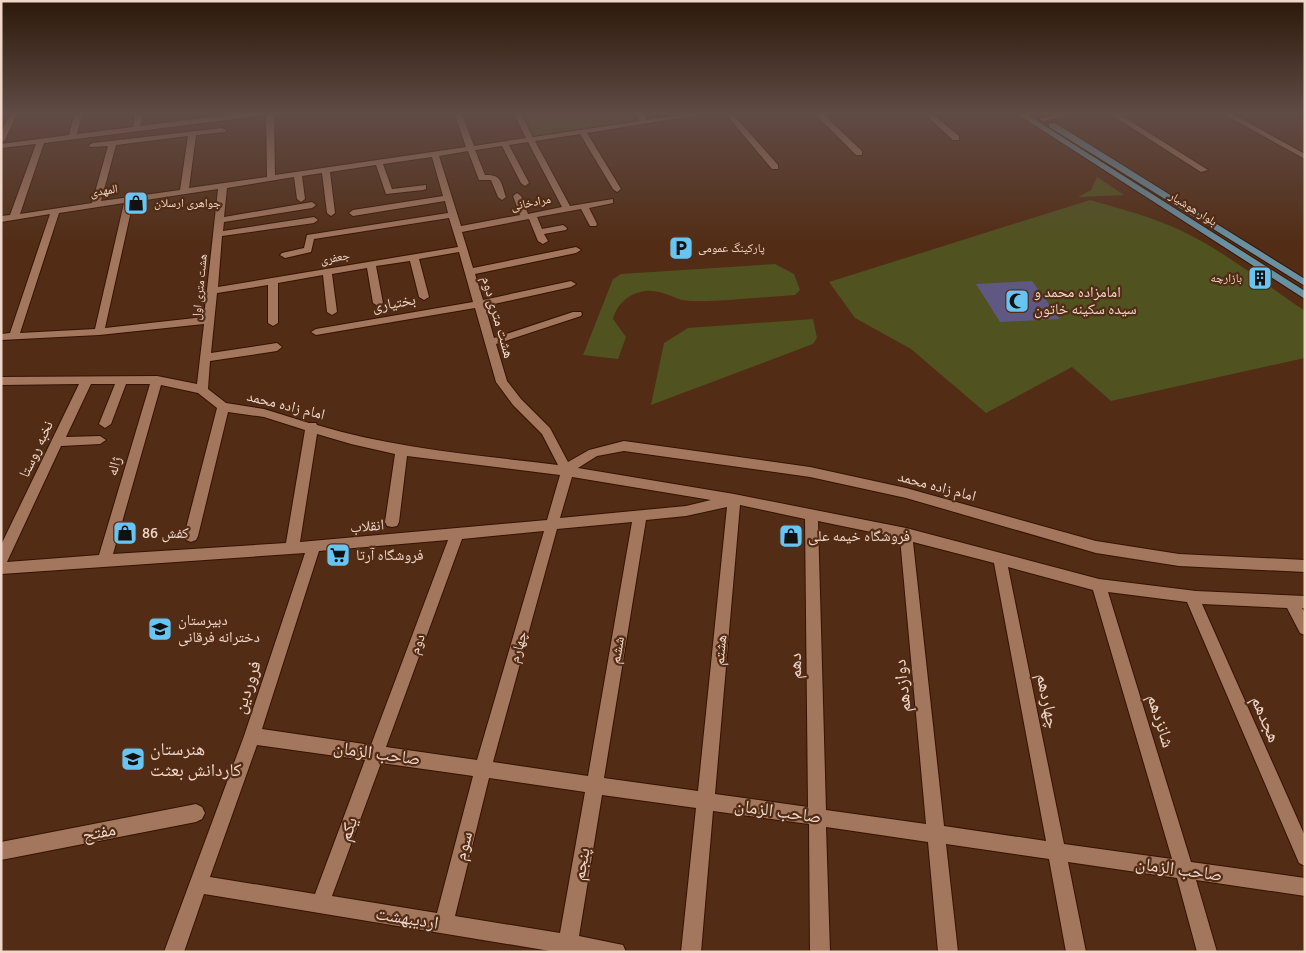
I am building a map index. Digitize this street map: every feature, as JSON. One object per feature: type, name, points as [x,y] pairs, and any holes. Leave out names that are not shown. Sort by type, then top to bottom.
[{"type":"main road","name":"بلوار هوشیار","points":[[1086,156],[1305,296]]},
{"type":"main road","name":"بلوار هوشیار","points":[[1111,156],[1305,283]]},
{"type":"street","points":[[14,217],[36,156]]},
{"type":"street","points":[[96,205],[109,156]]},
{"type":"street","points":[[184,192],[189,156]]},
{"type":"street","points":[[271,156],[271,179]]},
{"type":"street","name":"المهدی","points":[[1,219],[419,156]]},
{"type":"street","name":"هشت متری دوم","points":[[435,156],[502,382],[517,402],[546,431],[567,471]]},
{"type":"street","points":[[474,156],[482,178],[494,176],[502,197]]},
{"type":"street","points":[[511,156],[525,183]]},
{"type":"street","points":[[539,156],[567,209]]},
{"type":"street","points":[[597,156],[617,189]]},
{"type":"street","points":[[766,156],[775,167]]},
{"type":"street","points":[[1182,156],[1204,170]]},
{"type":"street","points":[[379,163],[389,192],[423,187]]},
{"type":"street","points":[[326,170],[332,213]]},
{"type":"street","points":[[298,175],[301,199]]},
{"type":"street","name":"هشت متری اول","points":[[202,390],[223,186]]},
{"type":"street","points":[[516,196],[541,237],[563,228]]},
{"type":"street","points":[[353,213],[447,198]]},
{"type":"street","points":[[99,332],[129,200]]},
{"type":"street","name":"مرادخانی","points":[[456,230],[610,201]]},
{"type":"street","points":[[220,220],[312,206]]},
{"type":"street","points":[[584,206],[593,224]]},
{"type":"street","points":[[14,336],[55,211]]},
{"type":"street","points":[[286,255],[308,250],[310,237],[452,215]]},
{"type":"street","points":[[218,234],[314,220]]},
{"type":"street","name":"جعفری","points":[[212,292],[462,249]]},
{"type":"street","points":[[469,272],[576,250]]},
{"type":"street","points":[[414,257],[424,297]]},
{"type":"street","points":[[371,265],[378,303]]},
{"type":"street","points":[[327,272],[332,312]]},
{"type":"street","points":[[273,281],[273,323]]},
{"type":"street","name":"بختیاری","points":[[316,332],[478,304],[571,284]]},
{"type":"street","points":[[489,343],[578,314]]},
{"type":"street","points":[[1,337],[99,332],[209,320]]},
{"type":"street","points":[[205,358],[277,347]]},
{"type":"street","name":"نخبه روستا","points":[[1,560],[87,380]]},
{"type":"street","points":[[105,424],[122,380]]},
{"type":"street","name":"امام زاده محمد","points":[[2,382],[157,380],[188,385],[202,390],[223,407],[264,413],[312,426],[351,440],[402,451],[567,471],[734,500],[906,534],[1099,585],[1192,597],[1298,601]]},
{"type":"street","name":"ژاله","points":[[104,561],[157,380]]},
{"type":"street","points":[[191,536],[223,407]]},
{"type":"street","points":[[292,548],[312,426]]},
{"type":"street","points":[[57,442],[100,440]]},
{"type":"street","name":"امام زاده محمد","points":[[567,471],[585,455],[601,449],[624,446],[810,472],[906,493],[1096,547],[1179,560],[1305,566]]},
{"type":"street","points":[[392,522],[402,451]]},
{"type":"street","name":"چهارم","points":[[483,769],[567,471]]},
{"type":"street","name":"انقلاب","points":[[1,568],[314,547],[457,534],[686,512],[734,500]]},
{"type":"street","name":"هشتم","points":[[691,952],[734,500]]},
{"type":"street","name":"دهم","points":[[811,515],[820,952]]},
{"type":"street","name":"ششم","points":[[595,785],[640,516]]},
{"type":"street","name":"دوم","points":[[376,753],[457,534]]},
{"type":"street","name":"دوازدهم","points":[[906,534],[938,834],[948,952]]},
{"type":"street","name":"فروردین","points":[[174,952],[252,736],[314,547]]},
{"type":"street","name":"چهاردهم","points":[[1000,559],[1076,952]]},
{"type":"street","name":"شانزدهم","points":[[1099,585],[1207,952]]},
{"type":"street","name":"هجدهم","points":[[1192,597],[1305,857]]},
{"type":"street","points":[[1298,601],[1305,628]]},
{"type":"street","name":"صاحب الزمان","points":[[252,736],[1305,887]]},
{"type":"street","name":"یکم","points":[[320,904],[376,753]]},
{"type":"street","name":"سوم","points":[[444,924],[483,769]]},
{"type":"street","name":"پنجم","points":[[568,944],[595,785]]},
{"type":"street","name":"مفتح","points":[[1,851],[196,813]]},
{"type":"street","name":"اردیبهشت","points":[[199,884],[616,952]]},
{"type":"shaded area","points":[[1097,177],[1124,195],[1078,197],[1091,190]]},
{"type":"shaded area","points":[[1090,200],[1149,218],[1200,240],[1231,259],[1305,311],[1305,358],[1111,401],[1072,367],[986,413],[911,349],[855,318],[829,282]]},
{"type":"shaded area","points":[[775,264],[794,274],[800,290],[795,295],[691,301],[658,292],[640,292],[629,297],[621,304],[613,319],[626,337],[618,359],[583,355],[613,279],[621,274]]},
{"type":"shaded area","points":[[813,319],[817,338],[813,344],[651,405],[664,343],[688,328]]},
{"type":"building","name":"امامزاده محمد و سیده سکینه خاتون","points":[[1032,281],[1060,319],[1000,322],[976,284]]},
{"type":"place","name":"جواهری ارسلان","points":[[136,203]]},
{"type":"place","name":"پارکینگ عمومی","points":[[681,248]]},
{"type":"place","name":"بازارچه","points":[[1260,278]]},
{"type":"place","name":"امامزاده محمد و سیده سکینه خاتون","points":[[1017,301]]},
{"type":"place","name":"کفش 86","points":[[125,533]]},
{"type":"place","name":"فروشگاه خیمه علی","points":[[791,536]]},
{"type":"place","name":"فروشگاه آرتا","points":[[338,555]]},
{"type":"place","name":"دبیرستان دخترانه فرقانی","points":[[160,629]]},
{"type":"place","name":"هنرستان کاردانش بعثت","points":[[133,759]]}]
